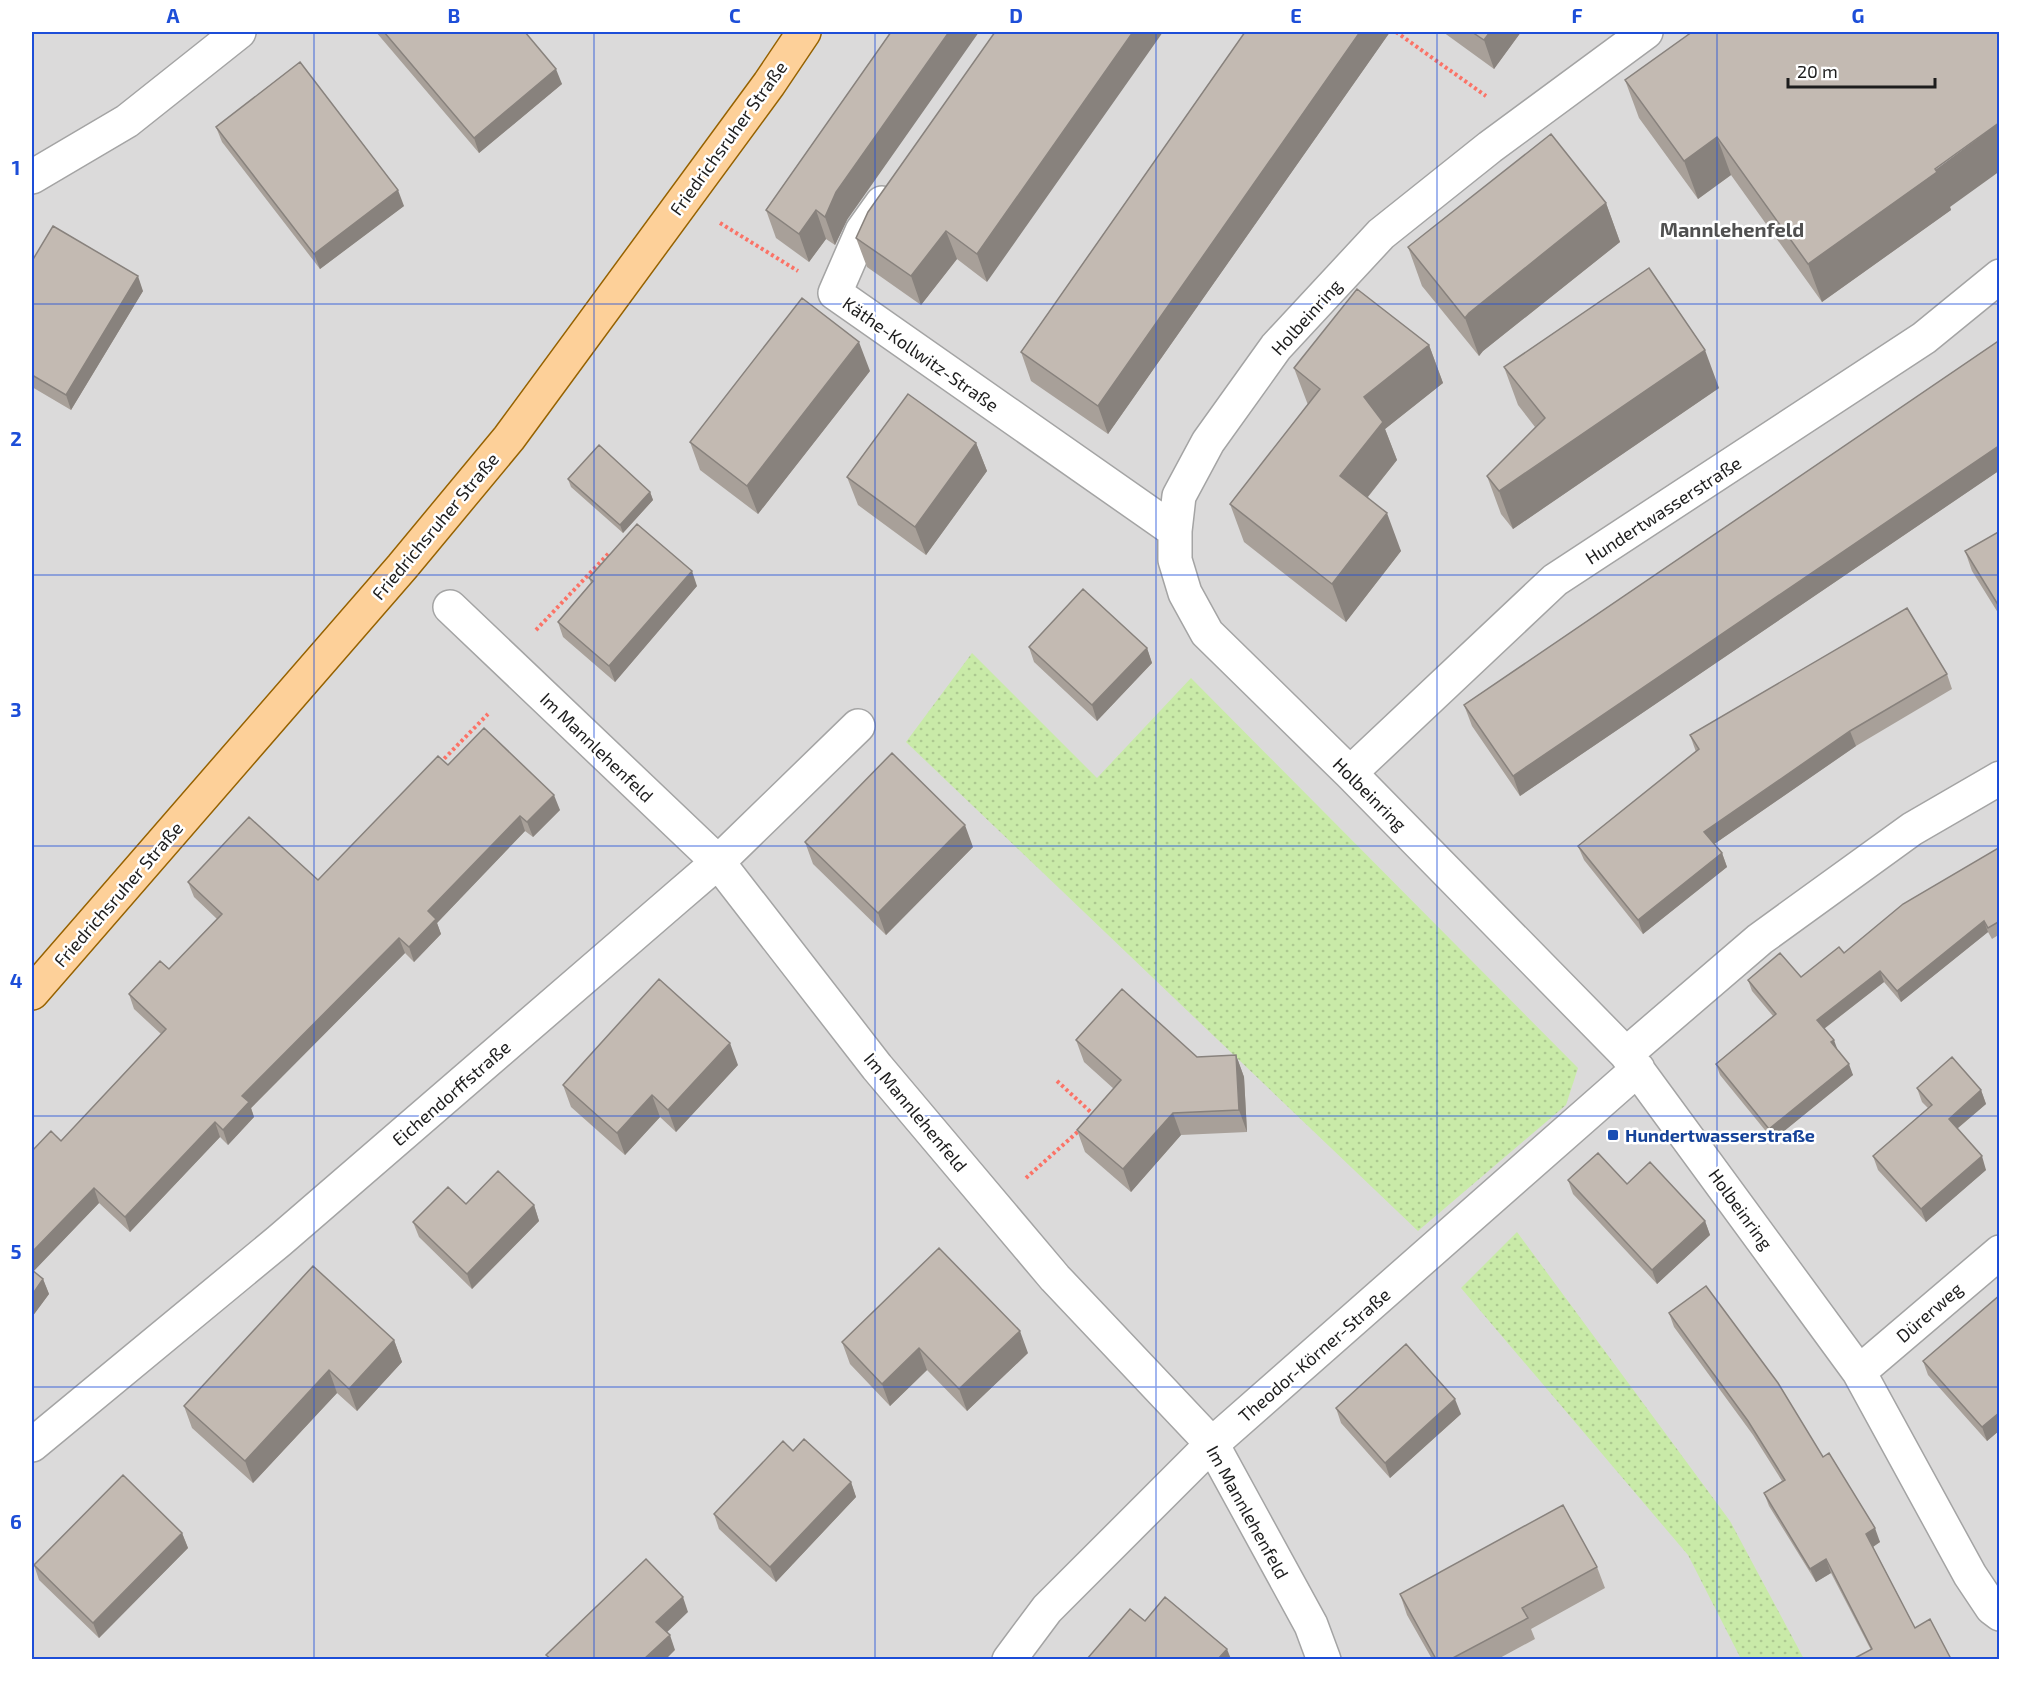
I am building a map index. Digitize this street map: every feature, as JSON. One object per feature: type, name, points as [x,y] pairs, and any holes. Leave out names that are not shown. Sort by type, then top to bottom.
[{"type":"main road","name":"Friedrichsruher Straße","points":[[32,993],[402,567],[508,438],[769,84],[804,32]]},
{"type":"street","points":[[32,177],[126,121],[239,32]]},
{"type":"street","name":"Holbeinring","points":[[1646,32],[1490,147],[1381,234],[1276,347],[1208,442],[1179,496],[1175,531],[1175,560],[1185,593],[1207,633],[1350,774],[1632,1061],[1859,1372],[1970,1575],[1992,1608],[2000,1614]]},
{"type":"street","name":"Käthe-Kollwitz-Straße","points":[[896,183],[862,231],[835,293],[1175,531]]},
{"type":"street","name":"Hundertwasserstraße","points":[[1350,774],[1556,580],[1924,338],[2000,276]]},
{"type":"street","name":"Im Mannlehenfeld","points":[[450,607],[718,862],[877,1067],[1055,1278],[1212,1444],[1311,1625],[1324,1659]]},
{"type":"street","name":"Eichendorffstraße","points":[[32,1446],[279,1241],[718,862],[858,726]]},
{"type":"street","points":[[1632,1061],[1760,939],[1912,829],[2000,778]]},
{"type":"street","name":"Theodor-Körner-Straße","points":[[1009,1659],[1047,1609],[1212,1444],[1632,1061]]},
{"type":"street","name":"Dürerweg","points":[[1859,1372],[2000,1252]]},
{"type":"path","points":[[1396,32],[1524,123]]},
{"type":"path","points":[[720,223],[835,293]]},
{"type":"path","points":[[516,669],[522,644],[609,553]]},
{"type":"path","points":[[433,770],[488,714]]},
{"type":"path","points":[[994,1206],[1095,1116],[1057,1081]]},
{"type":"shaded area","points":[[32,32],[1999,32],[1999,1659],[32,1659]]},
{"type":"green space","points":[[972,653],[1097,778],[1191,678],[1578,1068],[1566,1105],[1418,1231],[906,742]]},
{"type":"green space","points":[[1517,1232],[1730,1521],[1804,1659],[1741,1659],[1688,1555],[1461,1288]]},
{"type":"building","points":[[384,32],[525,32],[556,69],[474,138]]},
{"type":"building","points":[[891,32],[949,32],[836,192],[825,217],[816,210],[799,234],[766,210]]},
{"type":"building","points":[[995,32],[1133,32],[977,254],[946,231],[911,276],[856,238],[868,212]]},
{"type":"building","points":[[1245,32],[1360,32],[1098,406],[1021,352]]},
{"type":"building","points":[[1472,32],[1490,32],[1484,40]]},
{"type":"building","points":[[1692,32],[2000,32],[2000,122],[1935,169],[1937,172],[1808,264],[1717,137],[1684,161],[1625,80]]},
{"type":"building","points":[[300,62],[398,190],[314,254],[216,127]]},
{"type":"building","points":[[1551,134],[1606,203],[1465,318],[1408,247]]},
{"type":"building","points":[[53,226],[138,276],[66,395],[32,375],[32,261]]},
{"type":"building","points":[[1649,268],[1705,350],[1499,491],[1487,476],[1545,418],[1504,367]]},
{"type":"building","points":[[1357,289],[1429,345],[1364,397],[1383,422],[1340,476],[1387,513],[1332,584],[1230,504],[1320,389],[1294,368]]},
{"type":"building","points":[[802,298],[859,342],[747,486],[690,442]]},
{"type":"building","points":[[2000,340],[2000,445],[1513,776],[1464,705]]},
{"type":"building","points":[[908,394],[976,443],[915,527],[847,477]]},
{"type":"building","points":[[599,445],[650,492],[620,525],[568,479]]},
{"type":"building","points":[[637,524],[692,571],[609,666],[558,622],[593,581],[589,578]]},
{"type":"building","points":[[2000,531],[2000,608],[1965,551]]},
{"type":"building","points":[[1083,589],[1147,648],[1092,705],[1029,647]]},
{"type":"building","points":[[1907,608],[1947,674],[1850,731],[1704,832],[1722,853],[1638,920],[1578,846],[1699,749],[1690,735]]},
{"type":"building","points":[[484,728],[554,795],[527,822],[520,816],[428,911],[436,919],[409,947],[399,938],[242,1096],[249,1102],[223,1130],[215,1122],[125,1217],[94,1188],[32,1252],[32,1151],[51,1131],[61,1141],[166,1029],[129,994],[160,961],[169,969],[222,914],[188,882],[249,817],[318,880],[438,756],[448,765]]},
{"type":"building","points":[[892,753],[965,825],[878,913],[805,842]]},
{"type":"building","points":[[2000,847],[2000,921],[1988,928],[1984,921],[1897,991],[1880,971],[1817,1020],[1834,1040],[1831,1042],[1849,1064],[1769,1129],[1716,1064],[1776,1014],[1748,980],[1780,953],[1801,977],[1839,947],[1844,953],[1903,904]]},
{"type":"building","points":[[659,979],[730,1043],[668,1110],[652,1095],[617,1133],[563,1085]]},
{"type":"building","points":[[1122,989],[1197,1057],[1236,1055],[1239,1110],[1173,1113],[1123,1169],[1077,1130],[1121,1080],[1076,1040]]},
{"type":"building","points":[[1952,1057],[1981,1090],[1949,1119],[1982,1156],[1921,1209],[1873,1156],[1932,1105],[1917,1088]]},
{"type":"building","points":[[1598,1153],[1627,1184],[1650,1162],[1705,1221],[1652,1270],[1568,1180]]},
{"type":"building","points":[[498,1171],[534,1205],[467,1274],[413,1222],[448,1187],[466,1204]]},
{"type":"building","points":[[939,1248],[1020,1331],[959,1389],[919,1348],[882,1384],[842,1342]]},
{"type":"building","points":[[313,1266],[394,1340],[349,1389],[329,1370],[245,1461],[184,1406]]},
{"type":"building","points":[[32,1270],[43,1279],[32,1295]]},
{"type":"building","points":[[1706,1286],[1778,1383],[1823,1457],[1829,1453],[1875,1528],[1866,1534],[1915,1628],[1930,1619],[1951,1659],[1853,1659],[1872,1649],[1826,1559],[1810,1569],[1764,1493],[1785,1480],[1748,1421],[1669,1313]]},
{"type":"building","points":[[2000,1295],[2000,1412],[1982,1427],[1923,1361]]},
{"type":"building","points":[[1406,1344],[1455,1399],[1385,1463],[1336,1408]]},
{"type":"building","points":[[804,1439],[851,1482],[770,1567],[714,1514],[783,1441],[793,1451]]},
{"type":"building","points":[[123,1475],[182,1533],[93,1623],[34,1565]]},
{"type":"building","points":[[1563,1505],[1597,1567],[1522,1608],[1528,1618],[1451,1659],[1436,1659],[1400,1594]]},
{"type":"building","points":[[646,1559],[683,1597],[656,1622],[670,1635],[644,1659],[551,1659],[546,1655]]},
{"type":"building","points":[[1165,1597],[1227,1649],[1218,1659],[1087,1659],[1130,1609],[1145,1621]]},
{"type":"place","name":"Hundertwasserstraße","points":[[1613,1135]]},
{"type":"district","name":"Mannlehenfeld","points":[[1732,229]]}]
